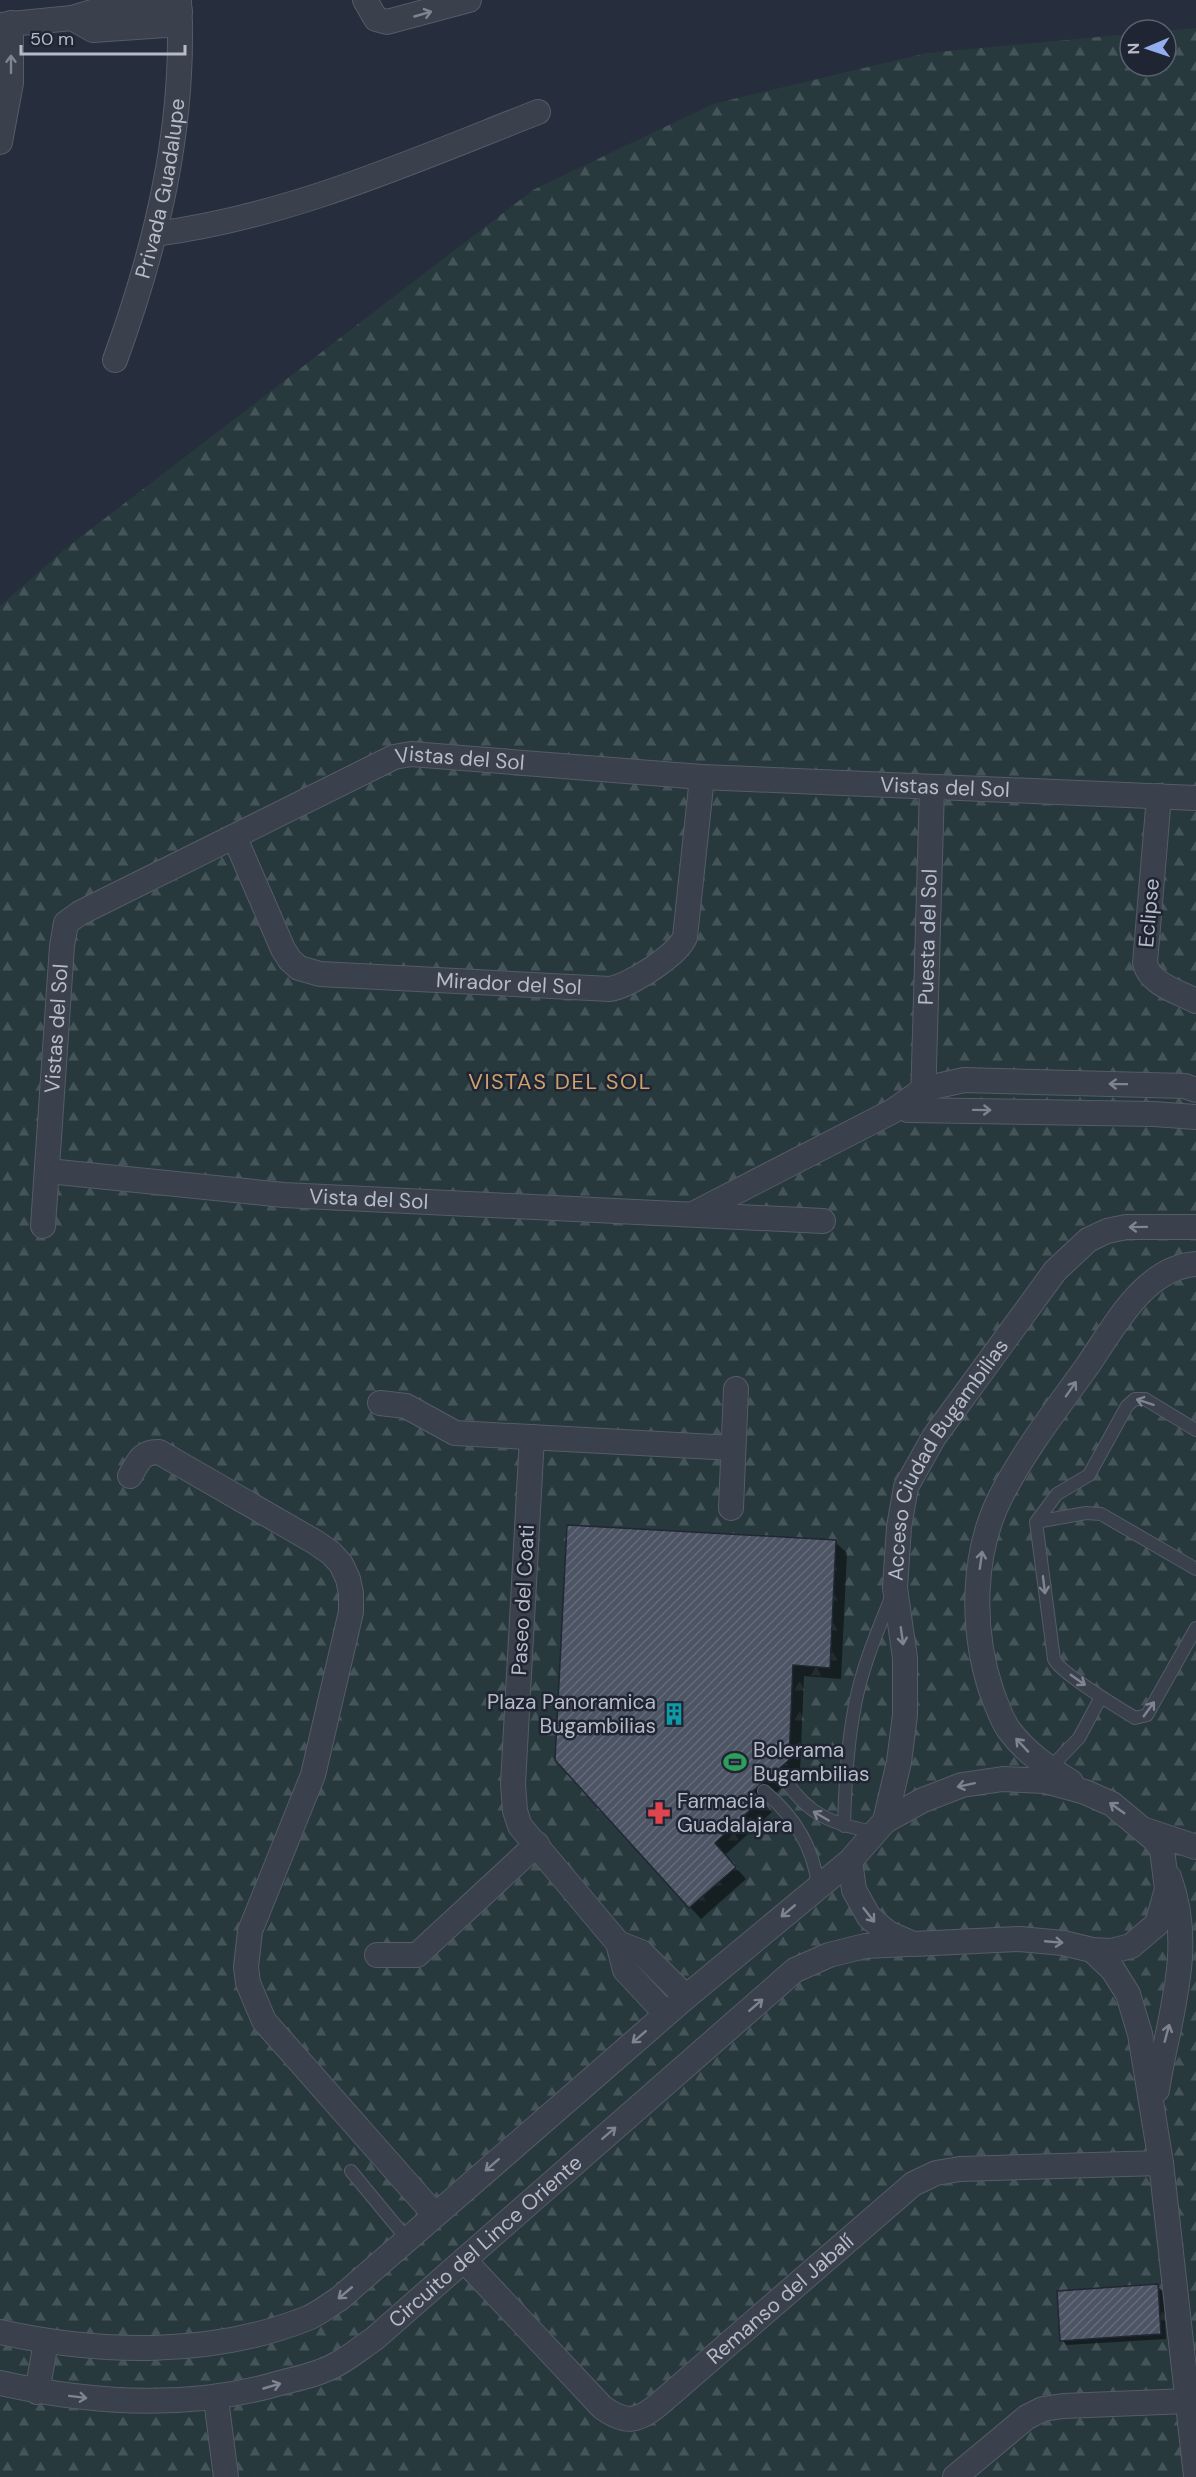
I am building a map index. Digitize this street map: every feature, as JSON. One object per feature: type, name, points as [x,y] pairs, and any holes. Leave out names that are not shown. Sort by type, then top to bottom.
[{"type":"street","points":[[364,0],[376,19],[387,22],[469,0]]},
{"type":"street","points":[[0,142],[11,83],[6,24],[72,18],[92,12],[136,7],[180,12]]},
{"type":"street","name":"Privada Guadalupe","points":[[115,360],[134,308],[155,234],[169,165],[176,106],[180,12]]},
{"type":"street","points":[[155,234],[207,228],[286,207],[420,159],[538,112]]},
{"type":"street","name":"Vistas del Sol","points":[[43,1226],[62,946],[66,923],[80,913],[405,753],[702,777],[1196,798]]},
{"type":"street","name":"Mirador del Sol","points":[[235,838],[283,949],[299,968],[320,974],[610,989],[627,983],[676,951],[685,937],[702,777]]},
{"type":"street","name":"Puesta del Sol","points":[[923,1099],[932,787]]},
{"type":"street","name":"Eclipse","points":[[1159,796],[1146,970],[1156,981],[1196,1001]]},
{"type":"street","points":[[923,1099],[964,1080],[1185,1086],[1196,1090]]},
{"type":"street","points":[[1154,1085],[1154,1114]]},
{"type":"street","points":[[923,1099],[1196,1117]]},
{"type":"street","name":"Vista del Sol","points":[[693,1214],[893,1111],[923,1099]]},
{"type":"street","name":"Vista del Sol","points":[[48,1171],[284,1195],[823,1221]]},
{"type":"street","name":"Acceso Ciudad Bugambilias","points":[[880,1826],[899,1762],[905,1715],[905,1658],[895,1588],[899,1527],[906,1486],[934,1437],[1055,1271],[1088,1240],[1126,1227],[1192,1225]]},
{"type":"street","points":[[1085,1792],[1049,1769],[1024,1749],[1007,1728],[984,1668],[979,1631],[978,1585],[984,1542],[1001,1496],[1032,1445],[1124,1313],[1153,1281],[1179,1265],[1196,1264]]},
{"type":"street","points":[[731,1508],[736,1389]]},
{"type":"street","points":[[380,1403],[406,1406],[455,1433],[733,1448]]},
{"type":"street","name":"Paseo del Coati","points":[[532,1437],[513,1784],[515,1811],[520,1826],[618,1943],[626,1970],[666,2014]]},
{"type":"street","points":[[130,1476],[142,1456],[149,1452],[159,1452],[315,1542],[331,1553],[341,1564],[348,1579],[351,1612],[313,1775],[250,1931],[246,1950],[248,1983],[264,2021],[435,2214]]},
{"type":"street","points":[[0,2332],[46,2342],[157,2349],[225,2341],[309,2318],[339,2299],[666,2014],[818,1885],[850,1861],[880,1826],[923,1800],[962,1785],[1003,1779],[1045,1781],[1085,1792],[1112,1804],[1145,1830],[1162,1850],[1167,1889],[1157,1924],[1131,1946],[1111,1951],[1092,1950]]},
{"type":"street","points":[[1145,1830],[1196,1847]]},
{"type":"street","points":[[377,1955],[417,1954],[537,1844]]},
{"type":"street","points":[[850,1861],[854,1890],[869,1917],[888,1933],[913,1944]]},
{"type":"street","points":[[1154,2111],[1164,2045],[1178,1992],[1182,1939],[1178,1900],[1166,1870]]},
{"type":"street","name":"Circuito del Lince Oriente","points":[[0,2383],[38,2392],[83,2398],[156,2401],[216,2398],[257,2390],[335,2365],[375,2339],[795,1970],[829,1955],[865,1946],[1020,1939],[1063,1943],[1092,1950]]},
{"type":"street","name":"Paseo del Coati","points":[[618,1943],[641,1953],[686,1997]]},
{"type":"street","points":[[1092,1950],[1113,1970],[1128,1994],[1140,2034],[1161,2163],[1196,2476]]},
{"type":"street","name":"Remanso del Jabalí","points":[[464,2260],[603,2408],[615,2417],[629,2420],[645,2415],[913,2184],[924,2177],[960,2169],[1161,2163]]},
{"type":"street","points":[[38,2392],[46,2342]]},
{"type":"street","points":[[216,2398],[225,2477]]},
{"type":"street","points":[[956,2477],[1026,2417],[1043,2409],[1063,2406],[1188,2401]]},
{"type":"lane","points":[[1196,1430],[1145,1399],[1135,1399],[1127,1406],[1089,1475],[1057,1494],[1036,1522],[1055,1664],[1101,1696],[1135,1718],[1147,1715],[1196,1628]]},
{"type":"lane","points":[[1036,1522],[1086,1513],[1101,1514],[1196,1569]]},
{"type":"lane","points":[[844,1826],[846,1764],[855,1703],[873,1644],[895,1588]]},
{"type":"lane","points":[[1049,1769],[1079,1738],[1101,1696]]},
{"type":"lane","points":[[782,1775],[805,1805],[820,1816],[844,1826],[880,1826]]},
{"type":"lane","points":[[764,1791],[783,1808],[800,1829],[814,1861],[818,1885]]},
{"type":"lane","points":[[351,2171],[408,2239]]},
{"type":"green space","points":[[1196,28],[1196,2477],[0,2477],[0,606],[65,549],[533,190],[713,104],[927,53],[1118,35],[1118,78],[1178,78],[1178,30]]},
{"type":"building","name":"Plaza Panoramica Bugambilias","points":[[567,1525],[836,1540],[830,1668],[793,1665],[789,1760],[753,1791],[762,1799],[715,1843],[736,1867],[689,1908],[555,1760]]},
{"type":"building","points":[[1158,2284],[1161,2334],[1060,2341],[1057,2291]]},
{"type":"place","name":"Plaza Panoramica Bugambilias","points":[[674,1714]]},
{"type":"place","name":"Bolerama Bugambilias","points":[[735,1762]]},
{"type":"place","name":"Farmacia Guadalajara","points":[[659,1813]]},
{"type":"district","name":"VISTAS DEL SOL","points":[[560,1081]]}]
